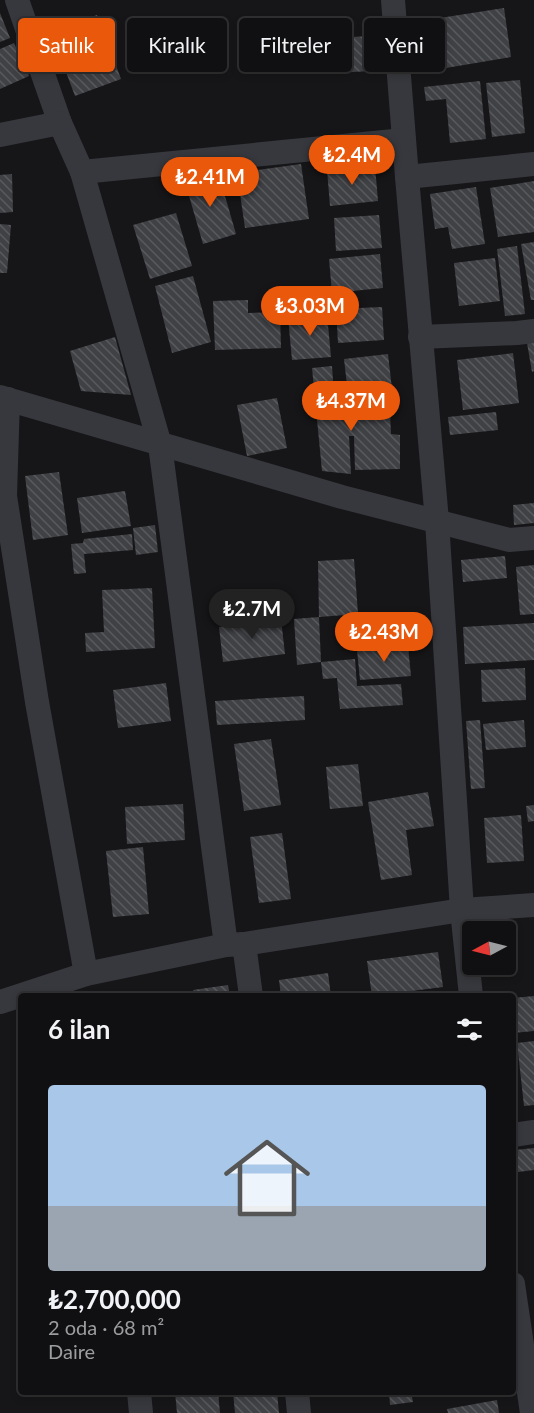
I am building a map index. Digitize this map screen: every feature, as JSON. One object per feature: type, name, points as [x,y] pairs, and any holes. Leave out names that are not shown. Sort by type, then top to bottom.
[{"type":"street","points":[[16,0],[60,123],[82,172],[160,445],[235,945],[250,993]]},
{"type":"street","points":[[393,0],[437,521],[462,910],[471,993]]},
{"type":"street","points":[[0,135],[60,123]]},
{"type":"street","points":[[82,172],[404,140]]},
{"type":"street","points":[[407,177],[534,164]]},
{"type":"street","points":[[420,337],[534,331]]},
{"type":"street","points":[[87,974],[37,702],[5,496],[4,398],[342,497],[508,540],[534,538]]},
{"type":"street","points":[[28,993],[87,974],[235,945],[462,910],[534,905]]},
{"type":"street","points":[[0,1002],[18,996]]},
{"type":"street","points":[[516,1135],[534,1132]]},
{"type":"street","points":[[516,1304],[532,1413]]},
{"type":"street","points":[[139,1395],[141,1413]]},
{"type":"street","points":[[297,1395],[299,1413]]},
{"type":"building","points":[[504,8],[511,57],[445,68],[445,18],[440,18]]},
{"type":"building","points":[[0,13],[10,38],[0,42]]},
{"type":"building","points":[[364,36],[364,71],[313,74],[313,72],[352,72],[352,37]]},
{"type":"building","points":[[14,43],[18,52],[18,72],[27,72],[29,76],[0,89],[0,49]]},
{"type":"building","points":[[115,63],[121,79],[75,96],[66,72],[115,72]]},
{"type":"building","points":[[520,80],[525,133],[492,137],[486,83]]},
{"type":"building","points":[[480,81],[486,139],[450,143],[446,99],[426,101],[424,87]]},
{"type":"building","points":[[301,164],[309,219],[245,228],[237,173]]},
{"type":"building","points":[[375,166],[378,201],[330,206],[327,170]]},
{"type":"building","points":[[218,172],[236,234],[203,244],[185,182]]},
{"type":"building","points":[[12,174],[13,212],[0,213],[0,175]]},
{"type":"building","points":[[534,181],[534,232],[498,237],[490,188]]},
{"type":"building","points":[[476,187],[485,244],[452,249],[448,227],[435,229],[430,194]]},
{"type":"building","points":[[176,213],[192,266],[150,279],[133,225]]},
{"type":"building","points":[[379,215],[382,248],[336,251],[334,218]]},
{"type":"building","points":[[0,224],[11,225],[7,273],[0,273]]},
{"type":"building","points":[[534,242],[534,300],[531,300],[521,244]]},
{"type":"building","points":[[517,246],[525,314],[505,316],[497,249]]},
{"type":"building","points":[[380,254],[383,288],[332,293],[329,259]]},
{"type":"building","points":[[495,258],[500,301],[459,306],[454,263]]},
{"type":"building","points":[[193,276],[211,342],[172,353],[155,286]]},
{"type":"building","points":[[248,300],[248,313],[280,312],[281,348],[215,350],[213,301]]},
{"type":"building","points":[[382,307],[384,340],[338,343],[336,309]]},
{"type":"building","points":[[327,314],[331,357],[292,360],[288,317]]},
{"type":"building","points":[[115,337],[131,395],[81,391],[70,351]]},
{"type":"building","points":[[534,342],[534,371],[532,372],[527,343]]},
{"type":"building","points":[[513,353],[519,403],[463,410],[457,360]]},
{"type":"building","points":[[388,354],[392,389],[348,394],[344,359]]},
{"type":"building","points":[[332,366],[334,396],[348,394],[347,414],[390,412],[391,434],[400,435],[400,469],[355,470],[354,436],[349,436],[351,474],[322,471],[312,368]]},
{"type":"building","points":[[277,398],[287,448],[247,456],[237,405]]},
{"type":"building","points":[[496,412],[498,430],[450,435],[448,417]]},
{"type":"building","points":[[59,472],[68,535],[33,540],[25,476]]},
{"type":"building","points":[[125,491],[131,526],[82,533],[77,498]]},
{"type":"building","points":[[534,503],[534,523],[514,525],[513,505]]},
{"type":"building","points":[[155,525],[158,552],[136,555],[133,528]]},
{"type":"building","points":[[132,534],[133,550],[84,554],[86,573],[74,574],[71,544],[83,543],[84,539]]},
{"type":"building","points":[[505,556],[507,578],[463,582],[461,560]]},
{"type":"building","points":[[354,559],[358,614],[319,617],[318,561]]},
{"type":"building","points":[[534,565],[534,614],[520,615],[516,567]]},
{"type":"building","points":[[152,588],[155,648],[86,652],[85,633],[104,632],[102,590]]},
{"type":"building","points":[[319,617],[321,662],[297,665],[294,619]]},
{"type":"building","points":[[281,619],[285,654],[223,662],[219,627]]},
{"type":"building","points":[[534,623],[534,660],[465,664],[463,627]]},
{"type":"building","points":[[408,646],[411,676],[360,680],[357,650]]},
{"type":"building","points":[[355,659],[357,686],[401,684],[403,705],[340,709],[337,678],[323,679],[321,662]]},
{"type":"building","points":[[525,668],[526,700],[482,702],[481,670]]},
{"type":"building","points":[[166,683],[171,721],[118,728],[113,690]]},
{"type":"building","points":[[304,696],[305,720],[217,725],[215,701]]},
{"type":"building","points":[[480,720],[485,788],[471,789],[466,721]]},
{"type":"building","points":[[524,720],[526,747],[486,750],[483,724]]},
{"type":"building","points":[[271,739],[281,805],[244,811],[234,744]]},
{"type":"building","points":[[358,764],[363,806],[330,809],[326,767]]},
{"type":"building","points":[[428,792],[434,826],[406,830],[412,875],[381,880],[368,802]]},
{"type":"building","points":[[183,804],[185,840],[127,844],[125,807]]},
{"type":"building","points":[[534,805],[534,821],[528,822],[526,806]]},
{"type":"building","points":[[521,815],[524,861],[487,863],[484,818]]},
{"type":"building","points":[[282,833],[291,899],[259,903],[250,837]]},
{"type":"building","points":[[143,847],[149,914],[113,917],[106,851]]},
{"type":"building","points":[[438,952],[443,987],[396,993],[372,993],[367,961]]},
{"type":"building","points":[[328,973],[331,993],[281,993],[279,980]]},
{"type":"building","points":[[228,985],[229,993],[194,993],[193,990]]},
{"type":"building","points":[[534,996],[534,1031],[516,1033],[516,998]]},
{"type":"building","points":[[534,1041],[534,1105],[524,1106],[517,1043]]},
{"type":"building","points":[[534,1148],[534,1170],[518,1172],[516,1150]]},
{"type":"building","points":[[175,1395],[218,1395],[220,1413],[177,1413]]},
{"type":"building","points":[[233,1395],[277,1395],[279,1413],[235,1413]]},
{"type":"building","points":[[389,1395],[412,1395],[413,1402],[390,1405]]},
{"type":"building","points":[[497,1400],[499,1413],[448,1413],[447,1409]]}]
